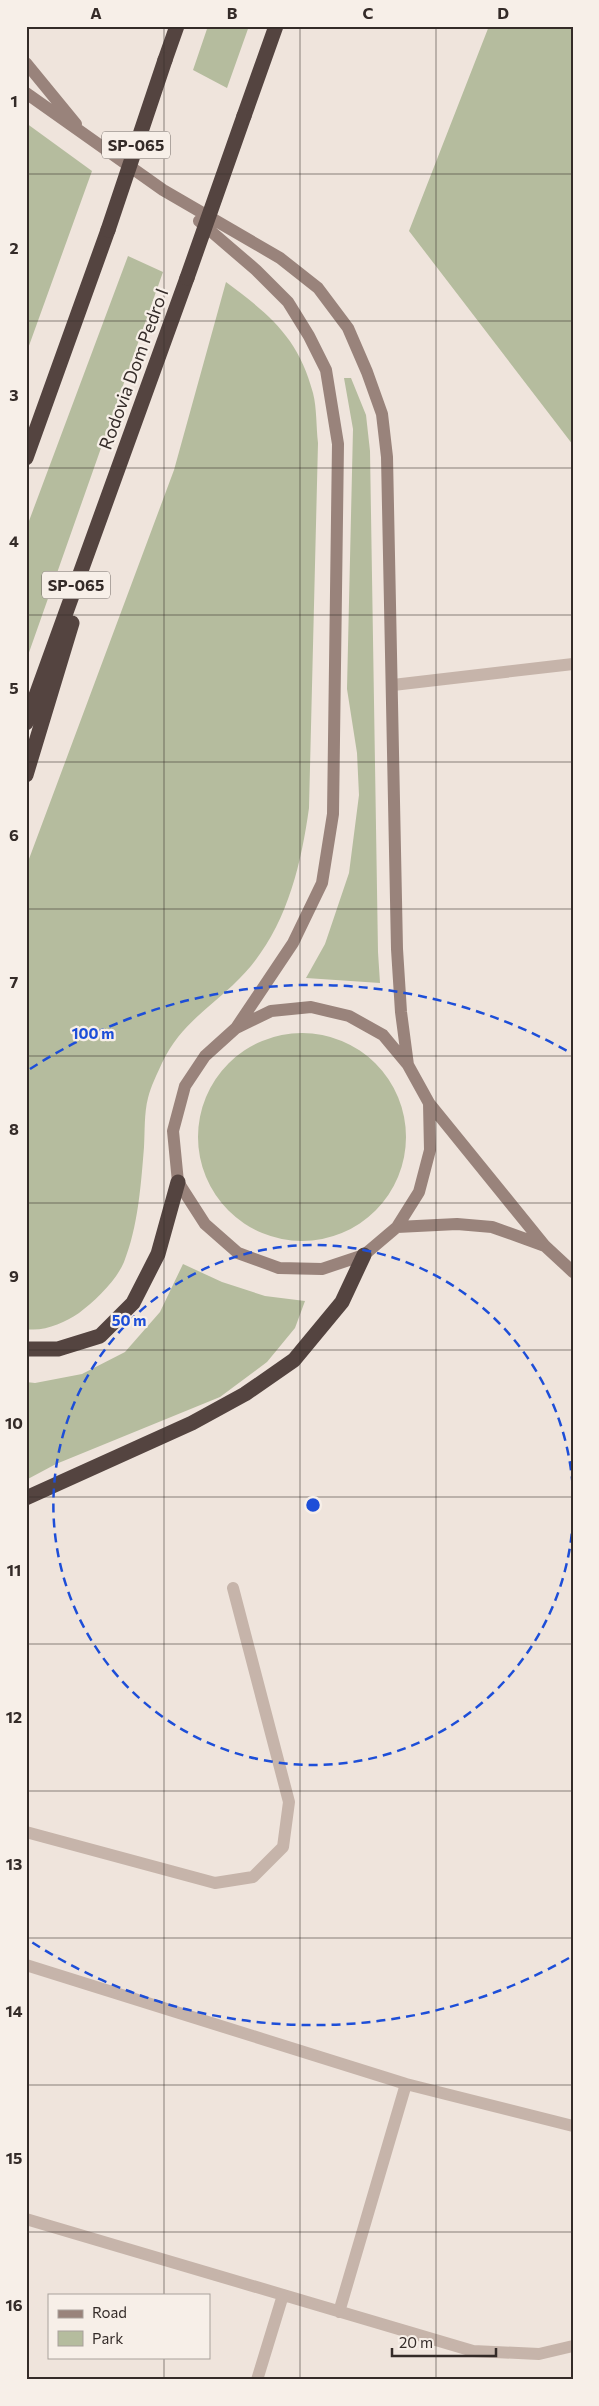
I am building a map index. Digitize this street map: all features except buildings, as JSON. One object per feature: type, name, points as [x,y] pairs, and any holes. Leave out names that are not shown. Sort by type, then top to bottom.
[{"type":"highway","name":"SP-065","points":[[26,458],[108,230],[177,26]]},
{"type":"highway","name":"Rodovia Dom Pedro I","points":[[26,723],[276,26]]},
{"type":"highway","points":[[26,775],[126,448]]},
{"type":"highway","points":[[26,1349],[58,1349],[100,1336],[132,1303],[158,1254],[178,1182]]},
{"type":"highway","points":[[26,1498],[192,1422],[245,1394],[294,1360],[342,1302],[364,1255]]},
{"type":"main road","points":[[26,63],[89,140]]},
{"type":"main road","points":[[26,94],[162,190],[280,258],[318,288],[348,328],[367,372],[382,414],[387,457],[397,949],[401,1012],[408,1065]]},
{"type":"main road","points":[[162,190],[256,270],[288,302],[309,336],[326,370],[338,444],[333,814],[322,883],[293,943],[236,1028],[205,1056],[185,1086],[173,1131],[178,1182],[205,1224],[238,1253],[278,1268],[322,1269],[364,1255],[398,1227],[419,1192],[430,1150],[430,1103]]},
{"type":"main road","points":[[236,1028],[271,1011],[310,1007],[349,1016],[383,1035],[408,1065],[430,1103],[545,1246],[573,1272]]},
{"type":"main road","points":[[398,1227],[457,1224],[492,1227],[545,1246]]},
{"type":"street","points":[[393,685],[573,664]]},
{"type":"street","points":[[26,1832],[215,1883],[253,1877],[283,1847],[289,1802],[234,1588]]},
{"type":"street","points":[[26,1965],[406,2084],[573,2126]]},
{"type":"street","points":[[339,2312],[406,2084]]},
{"type":"street","points":[[26,2219],[473,2351],[539,2354],[573,2346]]},
{"type":"street","points":[[257,2380],[283,2295]]},
{"type":"green space","points":[[208,26],[249,26],[227,88],[193,70]]},
{"type":"green space","points":[[489,26],[573,26],[573,445],[409,231]]},
{"type":"green space","points":[[26,123],[92,171],[26,354]]},
{"type":"green space","points":[[128,256],[163,272],[26,661],[26,529]]},
{"type":"green space","points":[[226,282],[269,317],[291,342],[307,374],[315,405],[318,443],[309,808],[305,832],[294,880],[286,904],[277,926],[265,947],[233,985],[176,1039],[154,1080],[146,1110],[142,1176],[136,1220],[124,1262],[116,1276],[104,1290],[79,1313],[54,1326],[33,1330],[26,1329],[26,867],[174,470]]},
{"type":"green space","points":[[344,378],[351,378],[366,415],[370,451],[380,983],[306,978],[325,944],[349,873],[359,795],[357,753],[347,689],[353,429]]},
{"type":"green space","points":[[302,1033],[322,1035],[351,1045],[368,1057],[382,1071],[398,1097],[404,1117],[406,1137],[404,1157],[394,1186],[382,1203],[368,1217],[342,1233],[322,1239],[302,1241],[282,1239],[253,1229],[236,1217],[222,1203],[206,1177],[200,1157],[198,1137],[200,1117],[210,1088],[222,1071],[236,1057],[262,1041],[282,1035]]},
{"type":"green space","points":[[183,1264],[222,1282],[265,1296],[305,1301],[295,1328],[267,1362],[220,1397],[56,1464],[26,1480],[26,1382],[35,1383],[82,1374],[125,1352],[160,1312]]}]
